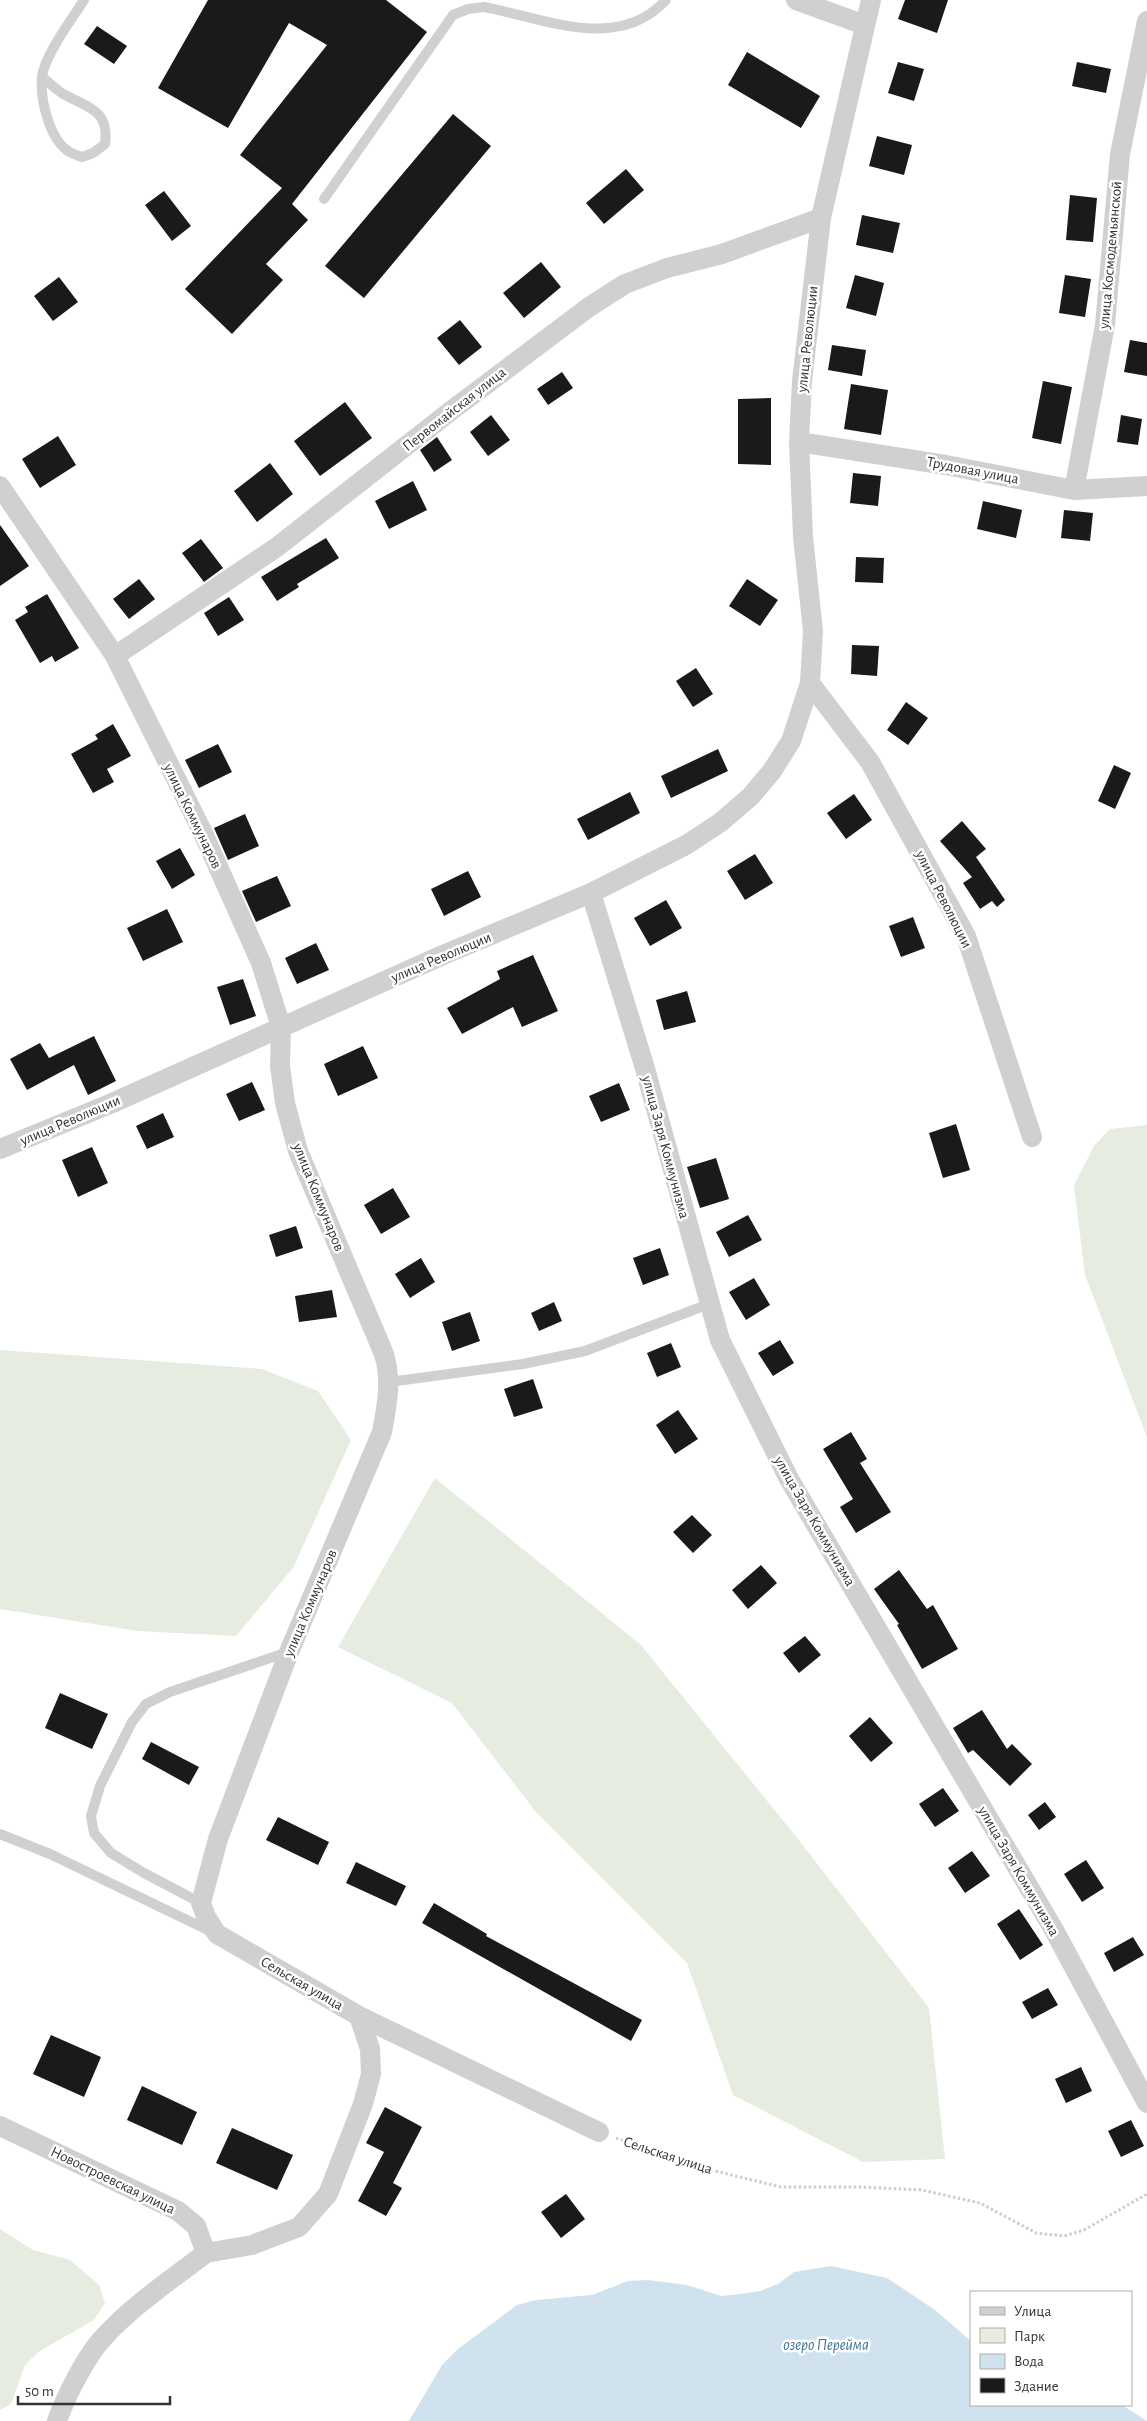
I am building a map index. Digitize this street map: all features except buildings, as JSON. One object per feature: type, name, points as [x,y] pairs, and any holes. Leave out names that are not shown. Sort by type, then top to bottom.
[{"type":"street","points":[[796,0],[866,25]]},
{"type":"street","name":"улица Революции","points":[[0,1150],[110,1104],[281,1027],[592,893],[686,845],[721,822],[751,796],[772,771],[791,740],[810,683],[813,631],[803,537],[799,442],[802,381],[821,218],[871,0]]},
{"type":"street","name":"улица Космодемьянской","points":[[1074,490],[1105,325],[1120,154],[1147,21]]},
{"type":"street","name":"Первомайская улица","points":[[114,656],[277,547],[452,410],[588,307],[625,284],[667,268],[722,254],[821,218]]},
{"type":"street","name":"Трудовая улица","points":[[799,442],[946,465],[1074,490],[1147,486]]},
{"type":"street","name":"улица Коммунаров","points":[[0,486],[114,656],[203,833],[261,963],[281,1027],[280,1066],[286,1103],[298,1151],[384,1354],[389,1371],[389,1395],[382,1432],[289,1652],[218,1839],[201,1903]]},
{"type":"street","name":"улица Революции","points":[[810,683],[870,762],[966,936],[1032,1136]]},
{"type":"street","name":"улица Заря Коммунизма","points":[[592,893],[644,1065],[720,1340],[789,1479],[1054,1930],[1147,2103]]},
{"type":"street","points":[[201,1903],[206,1917],[217,1934]]},
{"type":"street","name":"Сельская улица","points":[[217,1934],[359,2016],[599,2132]]},
{"type":"street","points":[[57,2421],[65,2399],[102,2338],[154,2293],[206,2253],[252,2245],[299,2227],[328,2194],[363,2104],[371,2074],[370,2049],[359,2016]]},
{"type":"street","name":"Новостроевская улица","points":[[0,2126],[178,2211],[196,2226],[206,2253]]},
{"type":"lane","points":[[42,77],[66,96],[91,107],[99,115],[107,129],[105,144],[93,153],[82,157],[68,151],[56,139],[48,125],[42,77],[54,47],[84,0]]},
{"type":"lane","points":[[324,199],[453,15],[468,9],[484,8],[592,29],[618,28],[635,23],[656,11],[666,0]]},
{"type":"lane","points":[[389,1382],[523,1364],[585,1351],[709,1304]]},
{"type":"lane","points":[[201,1903],[111,1853],[94,1833],[91,1816],[100,1786],[132,1722],[146,1704],[170,1692],[289,1652]]},
{"type":"lane","points":[[0,1834],[50,1854],[217,1934]]},
{"type":"path","name":"Сельская улица","points":[[599,2132],[711,2170],[781,2187],[860,2186],[922,2190],[980,2204],[1036,2232],[1064,2236],[1084,2230],[1147,2194]]},
{"type":"green space","points":[[1147,1125],[1147,1437],[1085,1275],[1074,1185],[1094,1146],[1110,1129]]},
{"type":"green space","points":[[0,1350],[262,1369],[318,1391],[351,1440],[293,1568],[236,1636],[137,1631],[0,1609]]},
{"type":"green space","points":[[435,1478],[640,1644],[794,1834],[929,2008],[945,2159],[863,2162],[733,2095],[687,1963],[536,1812],[452,1703],[338,1647]]},
{"type":"green space","points":[[0,2229],[33,2250],[70,2260],[99,2285],[105,2303],[94,2320],[38,2352],[25,2365],[11,2404],[0,2410]]},
{"type":"water","name":"озеро Перейма","points":[[831,2266],[887,2278],[935,2310],[970,2340],[970,2406],[1124,2406],[1147,2421],[409,2421],[442,2365],[458,2349],[517,2305],[536,2300],[592,2295],[628,2281],[648,2280],[687,2285],[721,2296],[740,2294],[760,2291],[778,2284],[794,2272]]}]
